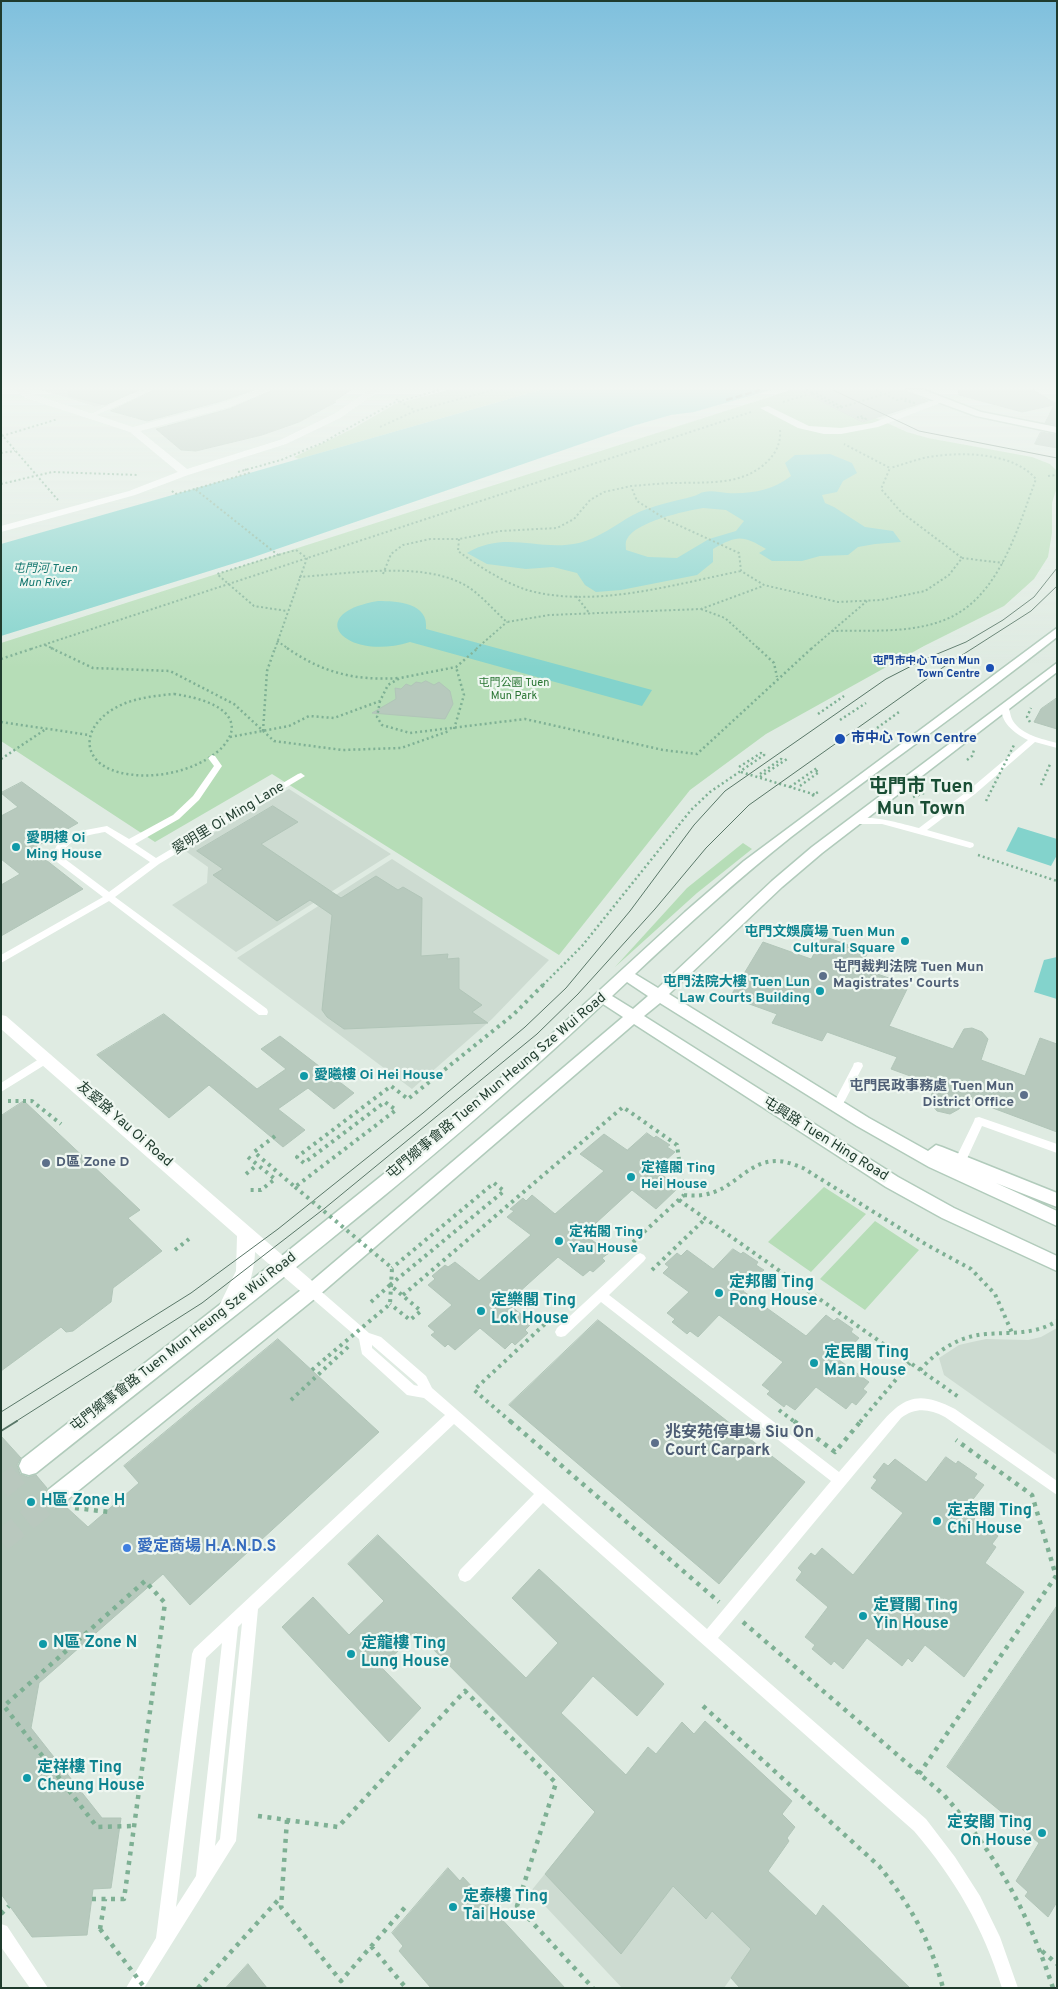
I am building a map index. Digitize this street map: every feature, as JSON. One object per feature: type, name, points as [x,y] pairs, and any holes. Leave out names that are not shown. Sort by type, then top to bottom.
[{"type":"main road","points":[[1,529],[132,493],[159,483]]},
{"type":"main road","name":"屯門鄉事會路 Tuen Mun Heung Sze Wui Road","points":[[28,1466],[226,1310],[516,1074],[604,997],[708,898],[751,863],[818,810],[1057,631]]},
{"type":"main road","points":[[61,1502],[659,995],[777,884],[851,822],[1057,666]]},
{"type":"main road","points":[[626,975],[863,1122],[935,1162],[1057,1219]]},
{"type":"main road","name":"屯興路 Tuen Hing Road","points":[[604,997],[892,1182],[948,1213],[1057,1264]]},
{"type":"main road","name":"友愛路 Yau Oi Road","points":[[1,1020],[47,1058],[312,1291]]},
{"type":"main road","points":[[863,1122],[1057,1200]]},
{"type":"main road","points":[[226,1310],[240,1288],[247,1268],[245,1232]]},
{"type":"lane","points":[[1005,707],[1008,722],[1014,728],[1034,739],[1057,746]]},
{"type":"lane","points":[[922,830],[972,792],[1034,739]]},
{"type":"lane","points":[[129,843],[176,816],[196,798],[218,766],[212,758]]},
{"type":"lane","name":"愛明里 Oi Ming Lane","points":[[1,960],[109,897],[156,862],[301,776]]},
{"type":"lane","points":[[851,822],[882,821],[922,830],[970,845]]},
{"type":"lane","points":[[156,862],[107,828],[83,833],[61,845],[56,857],[263,1012]]},
{"type":"lane","points":[[1,1088],[47,1058]]},
{"type":"lane","points":[[837,1106],[858,1066]]},
{"type":"lane","points":[[960,1162],[979,1121],[1057,1149]]},
{"type":"lane","points":[[561,1332],[640,1258]]},
{"type":"lane","points":[[312,1291],[365,1337],[366,1350],[410,1391],[427,1392],[454,1415],[542,1495],[920,1826],[944,1853],[985,1918],[1000,1954],[1010,1988]]},
{"type":"lane","points":[[600,1295],[841,1481]]},
{"type":"lane","points":[[708,1639],[896,1414],[903,1409],[920,1403],[931,1404],[950,1413],[1057,1489]]},
{"type":"lane","points":[[164,1941],[199,1654],[454,1415]]},
{"type":"lane","points":[[465,1575],[542,1495]]},
{"type":"lane","points":[[134,1988],[228,1841],[251,1605]]},
{"type":"lane","points":[[204,1878],[231,1624]]},
{"type":"lane","points":[[1,1932],[40,1988]]},
{"type":"path","points":[[44,483],[60,502]]},
{"type":"path","points":[[176,493],[215,483]]},
{"type":"path","points":[[1,659],[537,483]]},
{"type":"path","points":[[383,574],[391,554],[403,545],[430,539],[459,539],[500,531],[557,528],[574,519],[590,500],[604,492],[631,486],[723,483]]},
{"type":"path","points":[[884,483],[881,489],[901,512],[962,558],[1003,563]]},
{"type":"path","points":[[832,631],[912,627],[949,618],[969,606],[1003,563],[1034,483]]},
{"type":"path","points":[[631,486],[637,501],[667,520],[739,553],[741,570]]},
{"type":"path","points":[[195,489],[279,554]]},
{"type":"path","points":[[459,539],[458,551],[485,570],[524,589],[545,594],[616,596],[741,570],[764,585],[838,602],[868,601],[925,591],[949,575],[962,558]]},
{"type":"path","points":[[287,611],[254,606],[217,574],[295,550],[307,558]]},
{"type":"path","points":[[263,731],[267,671],[299,576],[307,558]]},
{"type":"path","points":[[299,576],[412,572],[443,576],[464,585],[507,622]]},
{"type":"path","points":[[277,641],[301,658],[329,672],[358,680],[400,678],[456,667],[484,640],[507,622],[549,615],[701,609],[764,585]]},
{"type":"path","points":[[576,595],[590,614]]},
{"type":"path","points":[[400,678],[388,685],[380,702],[378,717],[382,725],[410,733],[454,730],[525,719],[663,750],[697,754],[777,678],[868,601]]},
{"type":"path","points":[[701,609],[725,618],[774,663],[777,678]]},
{"type":"path","points":[[45,645],[92,668],[170,671],[234,704],[274,741],[342,750],[401,748],[454,730]]},
{"type":"path","points":[[454,730],[464,695],[456,667]]},
{"type":"path","points":[[174,694],[195,696],[213,702],[226,712],[232,724],[230,737],[224,748],[212,758],[194,767],[172,774],[150,776],[128,774],[109,768],[96,759],[88,748],[89,735],[96,722],[110,710],[137,699],[174,694]]},
{"type":"path","points":[[818,714],[844,696]]},
{"type":"path","points":[[230,737],[289,726],[309,716],[334,718],[380,702]]},
{"type":"path","points":[[840,720],[866,703]]},
{"type":"path","points":[[1033,725],[1027,717],[1030,709],[1036,703]]},
{"type":"path","points":[[873,731],[898,712]]},
{"type":"path","points":[[1,722],[89,735]]},
{"type":"path","points":[[1,759],[47,728]]},
{"type":"path","points":[[986,801],[1014,745]]},
{"type":"path","points":[[967,760],[972,756],[974,750]]},
{"type":"path","points":[[295,1187],[396,1110],[385,1102],[304,1163],[297,1157],[391,1086],[408,1099],[514,1014],[582,946],[691,810],[710,792],[740,769],[766,754]]},
{"type":"path","points":[[760,775],[786,760]]},
{"type":"path","points":[[1041,785],[1051,762]]},
{"type":"path","points":[[740,769],[815,794]]},
{"type":"path","points":[[790,787],[815,769],[818,772],[800,786]]},
{"type":"path","points":[[913,797],[924,794]]},
{"type":"path","points":[[976,855],[1057,881]]},
{"type":"path","points":[[1,1104],[19,1099],[36,1101],[61,1124]]},
{"type":"path","points":[[404,1296],[623,1107],[677,1145],[684,1195]]},
{"type":"path","points":[[275,1136],[254,1152],[392,1268]]},
{"type":"path","points":[[248,1156],[275,1179],[260,1190],[249,1190]]},
{"type":"path","points":[[684,1195],[694,1197],[711,1196],[756,1166],[771,1162],[787,1162],[803,1168],[930,1246],[954,1257],[976,1272],[993,1291],[1002,1306],[1013,1335]]},
{"type":"path","points":[[246,1174],[258,1165]]},
{"type":"path","points":[[312,1370],[390,1304],[392,1268],[494,1183],[504,1191],[408,1270],[390,1285],[371,1302]]},
{"type":"path","points":[[684,1195],[679,1200],[968,1404]]},
{"type":"path","points":[[648,1274],[706,1219]]},
{"type":"path","points":[[175,1250],[189,1239]]},
{"type":"path","points":[[390,1285],[421,1311],[410,1320],[390,1304]]},
{"type":"path","points":[[920,1370],[932,1356],[956,1341],[984,1334],[1013,1335],[1038,1332],[1057,1321]]},
{"type":"path","points":[[291,1400],[352,1344]]},
{"type":"path","points":[[773,1406],[835,1452],[910,1363]]},
{"type":"path","points":[[474,1390],[944,1796],[973,1827],[999,1863],[1022,1903],[1042,1950],[1053,1988]]},
{"type":"path","points":[[919,1774],[1056,1577],[1032,1495],[947,1434]]},
{"type":"path","points":[[61,1502],[109,1512]]},
{"type":"path","points":[[92,1900],[124,1899],[165,1603],[145,1581],[4,1706],[97,1826],[134,1826]]},
{"type":"path","points":[[745,1624],[751,1616]]},
{"type":"path","points":[[258,1816],[338,1827],[465,1691],[556,1783],[517,1906],[593,1988]]},
{"type":"path","points":[[703,1706],[879,1866],[894,1883],[916,1915],[930,1944],[944,1988]]},
{"type":"path","points":[[287,1820],[280,1907],[341,1981],[407,1905]]},
{"type":"path","points":[[198,1988],[281,1897]]},
{"type":"path","points":[[105,1899],[100,1928],[145,1988]]},
{"type":"path","points":[[1,1914],[10,1906]]},
{"type":"path","points":[[371,1946],[406,1988]]},
{"type":"path","points":[[1042,1950],[1057,1964]]},
{"type":"shaded area","points":[[289,789],[391,854],[236,952],[172,905],[207,883],[208,867],[184,850]]},
{"type":"shaded area","points":[[392,859],[549,960],[492,1019],[412,1089],[237,958]]},
{"type":"shaded area","points":[[1057,1328],[1057,1455],[944,1375],[939,1358],[959,1345],[986,1339],[1028,1340],[1041,1337]]},
{"type":"shaded area","points":[[705,1721],[792,1801],[782,1814],[795,1827],[787,1838],[789,1841],[768,1871],[816,1916],[823,1905],[910,1988],[740,1988],[731,1978],[724,1988],[622,1988],[531,1891],[648,1747],[656,1754],[682,1722],[694,1734]]},
{"type":"green space","name":"屯門公園 Tuen Mun Park","points":[[501,483],[1057,483],[1052,503],[1052,533],[1048,557],[1034,579],[1004,606],[924,646],[766,734],[690,790],[559,955],[272,774],[155,842],[1,741],[1,643]]},
{"type":"green space","points":[[743,843],[752,849],[697,893],[615,967],[687,888]]},
{"type":"green space","points":[[824,1187],[866,1214],[811,1272],[768,1242]]},
{"type":"green space","points":[[875,1221],[919,1250],[865,1310],[820,1279]]},
{"type":"water","name":"屯門河 Tuen Mun River","points":[[215,483],[469,483],[251,558],[1,636],[1,544]]},
{"type":"water","points":[[780,483],[842,483],[837,492],[822,495],[825,503],[865,527],[893,531],[901,542],[858,547],[848,555],[820,556],[802,561],[772,561],[759,553],[766,549],[751,541],[740,538],[728,541],[713,549],[713,562],[697,575],[621,590],[596,592],[585,585],[577,573],[553,567],[526,569],[487,564],[467,553],[481,546],[495,543],[564,545],[579,543],[600,535],[633,515],[655,506],[703,492],[744,493],[761,491]],"holes":[[[703,508],[726,510],[744,521],[736,531],[709,539],[677,558],[648,557],[626,550],[626,540],[640,527],[673,515]]]},
{"type":"water","points":[[378,601],[411,605],[423,614],[426,620],[426,629],[652,690],[642,706],[410,642],[387,647],[367,646],[351,641],[341,634],[337,625],[342,616],[355,607]]},
{"type":"water","points":[[1018,827],[1057,839],[1057,855],[1051,866],[1006,851]]},
{"type":"water","points":[[1057,957],[1057,999],[1034,992],[1044,960]]},
{"type":"building","points":[[426,681],[434,685],[439,682],[450,691],[453,704],[445,719],[372,713],[396,699],[395,688],[401,689],[406,684],[411,686],[416,682]]},
{"type":"building","points":[[1057,698],[1057,729],[1034,722],[1041,709]]},
{"type":"building","name":"愛明樓 Oi Ming House","points":[[22,782],[78,823],[32,849],[83,889],[1,936],[1,885],[20,874],[1,859],[1,816],[18,807],[1,793]]},
{"type":"building","points":[[273,806],[298,822],[261,844],[341,898],[376,876],[398,890],[403,887],[422,898],[421,956],[448,954],[447,959],[459,958],[459,989],[482,1005],[472,1012],[488,1023],[344,1029],[327,1017],[322,1010],[332,915],[310,900],[277,921],[213,875],[223,869],[197,851]]},
{"type":"building","points":[[823,936],[868,952],[860,968],[909,985],[889,1026],[953,1049],[964,1029],[972,1028],[982,1032],[988,1039],[981,1060],[1025,1076],[1040,1038],[1057,1044],[1057,1132],[966,1098],[959,1109],[950,1114],[937,1111],[929,1102],[935,1085],[891,1069],[897,1057],[827,1032],[822,1041],[772,1023],[777,1014],[730,997],[763,942],[811,959]]},
{"type":"building","name":"愛曦樓 Oi Hei House","points":[[164,1014],[257,1089],[286,1069],[261,1049],[280,1036],[354,1093],[334,1109],[308,1088],[278,1109],[305,1130],[283,1147],[209,1085],[169,1118],[97,1055]]},
{"type":"building","name":"D區 Zone D","points":[[24,1101],[140,1210],[128,1218],[162,1251],[113,1288],[111,1302],[73,1331],[66,1332],[61,1327],[1,1371],[1,1116]]},
{"type":"building","points":[[647,1133],[654,1138],[656,1136],[670,1145],[667,1147],[675,1152],[655,1170],[679,1187],[656,1209],[632,1190],[584,1234],[609,1253],[602,1258],[605,1261],[593,1272],[590,1270],[583,1276],[558,1257],[507,1303],[532,1323],[525,1330],[528,1333],[515,1345],[512,1342],[505,1349],[480,1328],[455,1350],[448,1344],[445,1347],[431,1335],[435,1332],[428,1326],[452,1305],[428,1285],[435,1279],[432,1276],[445,1265],[448,1267],[455,1262],[479,1281],[531,1235],[507,1217],[514,1211],[510,1209],[523,1198],[526,1201],[532,1195],[555,1214],[604,1171],[580,1154],[604,1134],[627,1150]]},
{"type":"building","points":[[733,1249],[741,1254],[743,1252],[758,1262],[756,1265],[764,1270],[743,1291],[806,1336],[826,1315],[834,1321],[837,1318],[853,1329],[851,1332],[859,1338],[839,1360],[869,1382],[863,1389],[867,1392],[856,1405],[852,1402],[846,1409],[816,1387],[795,1410],[786,1404],[784,1407],[767,1394],[770,1391],[762,1385],[783,1362],[719,1315],[698,1337],[690,1331],[687,1334],[672,1322],[675,1319],[667,1313],[689,1292],[663,1273],[669,1267],[665,1264],[677,1253],[681,1256],[687,1250],[713,1269]]},
{"type":"building","name":"兆安苑停車場 Siu On Court Carpark","points":[[598,1320],[805,1482],[719,1584],[509,1405]]},
{"type":"building","name":"N區 Zone N","points":[[278,1339],[379,1432],[190,1605],[163,1574],[39,1683],[31,1728],[102,1818],[121,1818],[111,1888],[93,1889],[87,1935],[32,1937],[1,1894],[1,1436],[21,1458],[17,1465],[20,1474],[28,1477],[36,1475],[47,1488],[43,1496],[46,1505],[54,1509],[64,1505],[88,1527],[139,1483],[124,1466]]},
{"type":"building","points":[[946,1457],[956,1464],[958,1461],[977,1474],[974,1478],[984,1485],[964,1511],[998,1536],[992,1544],[996,1547],[985,1563],[1024,1592],[964,1677],[925,1645],[912,1662],[908,1658],[902,1666],[867,1638],[843,1669],[834,1661],[831,1665],[812,1649],[815,1645],[805,1637],[828,1607],[796,1580],[802,1572],[798,1568],[811,1553],[815,1556],[822,1548],[853,1575],[903,1513],[871,1488],[877,1480],[873,1477],[884,1463],[888,1466],[895,1459],[926,1482]]},
{"type":"building","points":[[378,1535],[526,1678],[558,1643],[512,1598],[539,1569],[664,1684],[637,1716],[593,1676],[561,1713],[626,1775],[648,1747],[656,1754],[682,1722],[694,1734],[705,1721],[792,1801],[782,1814],[795,1827],[787,1838],[789,1841],[768,1871],[816,1916],[823,1905],[910,1988],[740,1988],[731,1978],[751,1949],[712,1911],[706,1919],[673,1886],[621,1954],[545,1874],[595,1812],[416,1632],[382,1668],[421,1708],[389,1742],[282,1627],[313,1597],[349,1635],[384,1601],[348,1564]]},
{"type":"building","points":[[1057,1606],[1057,1902],[1048,1917],[1025,1896],[1028,1892],[1016,1881],[1039,1843],[947,1767]]},
{"type":"building","name":"定泰樓 Ting Tai House","points":[[448,1868],[460,1881],[463,1877],[565,1988],[431,1988],[399,1951],[403,1946],[392,1933]]},
{"type":"building","points":[[248,1964],[267,1988],[226,1988]]},
{"type":"tunnel","points":[[1,1488],[29,1466]]},
{"type":"tunnel","points":[[1,1541],[55,1497]]},
{"type":"tram line","points":[[1,1412],[191,1293],[278,1229],[423,1113],[525,1027],[566,988],[630,911],[694,825],[725,791],[886,679],[925,659],[966,642],[1003,620],[1034,597],[1057,568]]},
{"type":"tram line","points":[[15,1422],[202,1303],[325,1208],[537,1034],[578,994],[655,909],[706,848],[749,805],[945,666],[1031,611],[1057,586]]},
{"type":"tram line","points":[[1,1431],[17,1421]]},
{"type":"place","name":"屯門市中心 Tuen Mun Town Centre","points":[[990,668]]},
{"type":"place","name":"市中心 Town Centre","points":[[840,739]]},
{"type":"place","name":"愛明樓 Oi Ming House","points":[[16,847]]},
{"type":"place","name":"屯門文娛廣場 Tuen Mun Cultural Square","points":[[905,941]]},
{"type":"place","name":"屯門裁判法院 Tuen Mun Magistrates' Courts","points":[[823,976]]},
{"type":"place","name":"屯門法院大樓 Tuen Lun Law Courts Building","points":[[820,991]]},
{"type":"place","name":"愛曦樓 Oi Hei House","points":[[304,1076]]},
{"type":"place","name":"屯門民政事務處 Tuen Mun District Office","points":[[1024,1095]]},
{"type":"place","name":"D區 Zone D","points":[[46,1163]]},
{"type":"place","name":"定禧閣 Ting Hei House","points":[[631,1177]]},
{"type":"place","name":"定祐閣 Ting Yau House","points":[[559,1241]]},
{"type":"place","name":"定邦閣 Ting Pong House","points":[[719,1293]]},
{"type":"place","name":"定樂閣 Ting Lok House","points":[[481,1311]]},
{"type":"place","name":"定民閣 Ting Man House","points":[[814,1363]]},
{"type":"place","name":"兆安苑停車場 Siu On Court Carpark","points":[[655,1443]]},
{"type":"place","name":"H區 Zone H","points":[[31,1502]]},
{"type":"place","name":"定志閣 Ting Chi House","points":[[937,1521]]},
{"type":"place","name":"愛定商場 H.A.N.D.S","points":[[127,1548]]},
{"type":"place","name":"定賢閣 Ting Yin House","points":[[863,1616]]},
{"type":"place","name":"N區 Zone N","points":[[43,1644]]},
{"type":"place","name":"定龍樓 Ting Lung House","points":[[351,1654]]},
{"type":"place","name":"定祥樓 Ting Cheung House","points":[[27,1778]]},
{"type":"place","name":"定安閣 Ting On House","points":[[1042,1833]]},
{"type":"place","name":"定泰樓 Ting Tai House","points":[[453,1907]]},
{"type":"district","name":"屯門市 Tuen Mun Town","points":[[921,799]]}]
